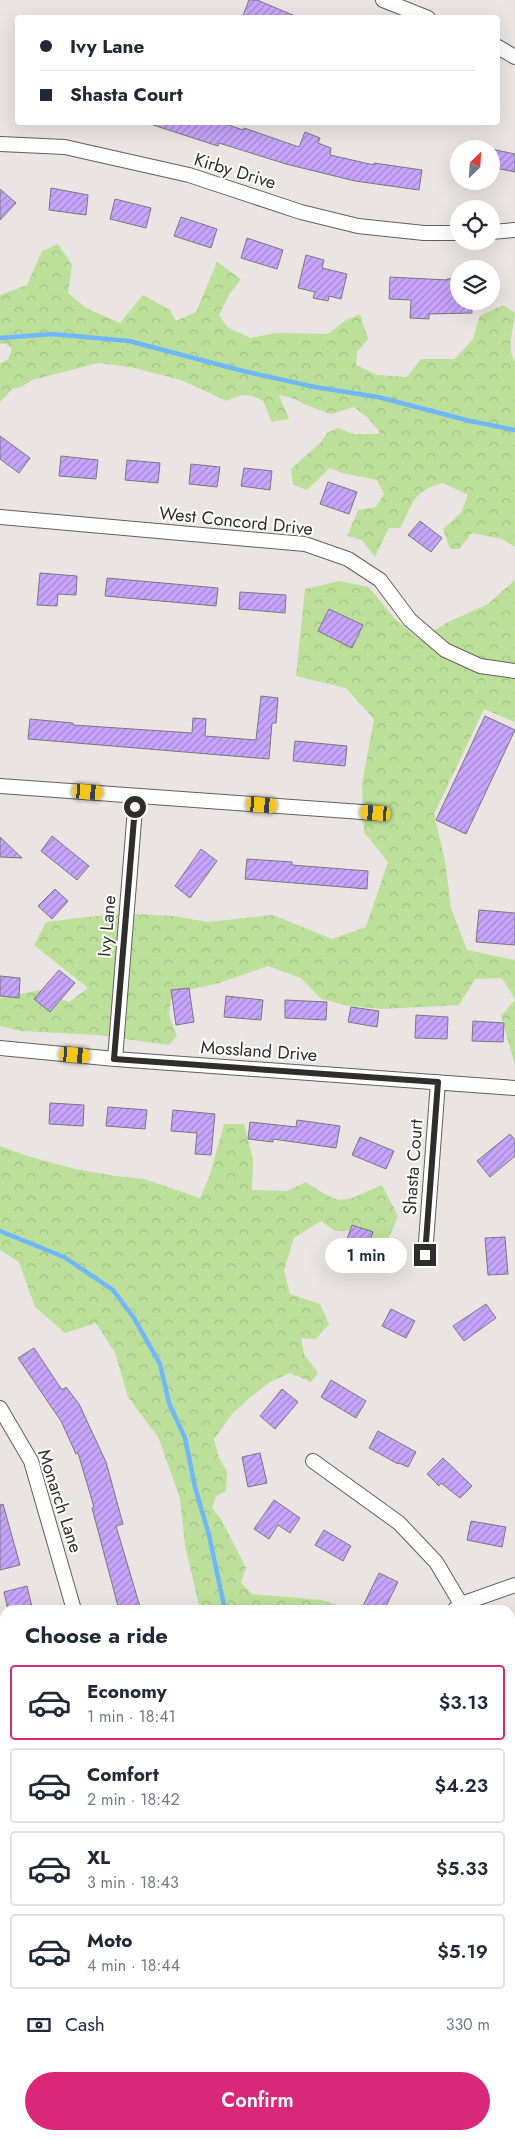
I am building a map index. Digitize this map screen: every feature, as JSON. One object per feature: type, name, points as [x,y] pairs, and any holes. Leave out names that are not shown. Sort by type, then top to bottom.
[{"type":"street","points":[[382,0],[420,15]]},
{"type":"street","points":[[500,48],[515,57]]},
{"type":"street","name":"Kirby Drive","points":[[0,144],[65,147],[189,175],[301,212],[358,226],[424,233],[450,233]]},
{"type":"street","points":[[500,231],[515,230]]},
{"type":"street","name":"West Concord Drive","points":[[0,517],[305,544],[348,559],[380,580],[410,620],[445,650],[480,666],[515,671]]},
{"type":"street","points":[[0,786],[376,813]]},
{"type":"street","name":"Ivy Lane","points":[[114,1059],[136,796]]},
{"type":"street","name":"Mossland Drive","points":[[0,1048],[114,1059],[515,1088]]},
{"type":"street","name":"Shasta Court","points":[[425,1255],[438,1082]]},
{"type":"street","name":"Monarch Lane","points":[[0,1408],[32,1464],[73,1605]]},
{"type":"street","points":[[313,1461],[399,1523],[436,1562],[456,1605]]},
{"type":"street","points":[[462,1605],[515,1585]]},
{"type":"green space","points":[[58,244],[72,265],[68,293],[86,308],[120,323],[143,295],[170,310],[176,321],[196,312],[217,262],[241,279],[229,295],[219,315],[227,327],[250,338],[276,333],[328,334],[346,320],[360,314],[368,339],[357,352],[356,365],[377,375],[407,377],[421,359],[455,359],[473,339],[480,316],[493,310],[500,310],[500,306],[503,305],[515,313],[511,350],[515,361],[515,547],[502,539],[472,533],[459,549],[450,549],[443,529],[461,513],[468,495],[443,483],[425,490],[415,499],[400,528],[389,528],[375,557],[362,540],[347,536],[358,510],[376,507],[384,494],[377,480],[342,473],[330,468],[307,490],[293,485],[291,469],[321,442],[327,433],[338,428],[353,434],[379,434],[379,431],[368,418],[354,407],[331,414],[295,399],[279,395],[289,419],[272,422],[263,401],[253,397],[241,396],[227,401],[181,380],[130,367],[98,363],[32,380],[21,387],[12,389],[0,402],[0,363],[8,360],[12,349],[5,343],[0,344],[0,295],[27,285],[42,251]]},
{"type":"green space","points":[[515,580],[515,722],[484,709],[434,814],[445,861],[451,908],[467,950],[515,960],[515,999],[502,978],[475,979],[459,1005],[381,1009],[349,1006],[321,999],[301,978],[268,966],[219,983],[172,994],[169,1014],[177,1036],[169,1045],[97,1035],[21,1031],[0,1026],[0,998],[40,990],[69,1002],[88,988],[34,945],[46,922],[134,914],[173,916],[208,922],[273,915],[332,939],[366,927],[388,862],[364,832],[362,784],[374,719],[346,688],[296,676],[305,589],[339,581],[369,587],[394,618],[420,640],[446,623],[488,604]]},
{"type":"green space","points":[[515,1000],[515,1065],[501,1016]]},
{"type":"green space","points":[[224,1124],[244,1124],[253,1159],[252,1190],[287,1191],[306,1182],[328,1196],[343,1200],[382,1185],[398,1216],[386,1244],[353,1230],[335,1231],[321,1221],[294,1238],[284,1270],[290,1294],[320,1304],[329,1324],[316,1339],[301,1338],[304,1354],[318,1373],[311,1382],[290,1373],[270,1382],[232,1414],[214,1439],[219,1458],[227,1472],[226,1491],[216,1496],[212,1508],[221,1519],[246,1568],[241,1583],[252,1594],[321,1600],[337,1605],[199,1605],[185,1545],[180,1498],[158,1437],[128,1397],[115,1353],[96,1323],[65,1333],[35,1307],[19,1262],[0,1250],[0,1146],[24,1155],[75,1169],[144,1179],[200,1198],[210,1175]]},
{"type":"building","points":[[249,0],[257,0],[293,15],[243,15]]},
{"type":"building","points":[[153,125],[229,125],[243,130],[244,128],[299,147],[305,132],[320,138],[318,143],[331,148],[330,155],[374,165],[374,163],[422,170],[419,190],[355,181],[286,164],[219,143],[218,146]]},
{"type":"building","points":[[500,151],[515,154],[515,172],[500,169]]},
{"type":"building","points":[[51,188],[88,195],[86,215],[49,210]]},
{"type":"building","points":[[0,189],[16,203],[0,220]]},
{"type":"building","points":[[115,199],[151,208],[146,228],[110,219]]},
{"type":"building","points":[[181,217],[217,229],[211,248],[174,236]]},
{"type":"building","points":[[247,238],[283,250],[277,269],[241,258]]},
{"type":"building","points":[[306,255],[324,260],[322,268],[347,274],[341,299],[329,296],[328,301],[313,298],[315,292],[298,288]]},
{"type":"building","points":[[390,277],[450,279],[450,310],[472,310],[472,313],[429,314],[429,319],[410,318],[411,300],[389,299]]},
{"type":"building","points":[[0,436],[30,458],[19,473],[0,459]]},
{"type":"building","points":[[61,456],[98,460],[96,479],[59,476]]},
{"type":"building","points":[[127,460],[160,463],[158,483],[125,480]]},
{"type":"building","points":[[191,464],[220,467],[217,487],[189,484]]},
{"type":"building","points":[[244,468],[272,471],[270,490],[241,486]]},
{"type":"building","points":[[328,482],[357,492],[349,514],[320,504]]},
{"type":"building","points":[[420,521],[442,538],[431,552],[408,535]]},
{"type":"building","points":[[40,573],[77,576],[76,595],[58,594],[57,606],[37,605]]},
{"type":"building","points":[[107,578],[218,588],[216,606],[105,596]]},
{"type":"building","points":[[240,592],[286,595],[285,613],[239,609]]},
{"type":"building","points":[[329,609],[363,625],[352,648],[318,631]]},
{"type":"building","points":[[261,696],[278,698],[276,723],[272,723],[269,759],[28,739],[30,719],[73,723],[73,725],[192,733],[193,718],[206,719],[205,736],[256,740]]},
{"type":"building","points":[[485,716],[515,730],[466,834],[436,820]]},
{"type":"building","points":[[295,741],[347,746],[345,766],[293,761]]},
{"type":"building","points":[[52,836],[89,866],[77,880],[41,851]]},
{"type":"building","points":[[0,837],[22,858],[0,857]]},
{"type":"building","points":[[201,849],[217,861],[190,898],[175,886]]},
{"type":"building","points":[[247,859],[292,862],[292,865],[368,871],[367,889],[245,879]]},
{"type":"building","points":[[55,889],[68,901],[52,919],[38,906]]},
{"type":"building","points":[[479,910],[515,913],[515,945],[476,942]]},
{"type":"building","points":[[59,970],[75,983],[50,1012],[34,999]]},
{"type":"building","points":[[0,976],[20,978],[19,998],[0,996]]},
{"type":"building","points":[[189,988],[194,1022],[176,1025],[171,990]]},
{"type":"building","points":[[226,996],[263,1000],[261,1020],[224,1017]]},
{"type":"building","points":[[285,1000],[327,1002],[326,1020],[285,1018]]},
{"type":"building","points":[[351,1007],[379,1011],[377,1027],[348,1022]]},
{"type":"building","points":[[416,1015],[448,1017],[447,1039],[415,1038]]},
{"type":"building","points":[[473,1021],[504,1023],[503,1042],[472,1041]]},
{"type":"building","points":[[50,1103],[84,1105],[83,1126],[49,1124]]},
{"type":"building","points":[[108,1107],[147,1110],[145,1129],[106,1126]]},
{"type":"building","points":[[173,1110],[215,1114],[211,1155],[195,1154],[197,1133],[171,1131]]},
{"type":"building","points":[[297,1120],[340,1126],[336,1148],[273,1139],[273,1142],[248,1139],[250,1122],[296,1127]]},
{"type":"building","points":[[510,1134],[515,1140],[515,1156],[490,1177],[477,1161]]},
{"type":"building","points":[[360,1137],[394,1151],[386,1169],[352,1155]]},
{"type":"building","points":[[352,1225],[373,1232],[361,1266],[340,1259]]},
{"type":"building","points":[[505,1237],[508,1274],[488,1275],[485,1238]]},
{"type":"building","points":[[486,1304],[496,1318],[464,1341],[453,1326]]},
{"type":"building","points":[[391,1309],[415,1321],[406,1338],[382,1326]]},
{"type":"building","points":[[34,1348],[62,1390],[66,1387],[79,1404],[106,1462],[123,1524],[116,1526],[140,1605],[118,1605],[92,1508],[94,1507],[78,1453],[76,1454],[61,1421],[18,1358]]},
{"type":"building","points":[[331,1380],[366,1401],[356,1418],[321,1397]]},
{"type":"building","points":[[282,1389],[298,1402],[275,1429],[260,1416]]},
{"type":"building","points":[[378,1431],[416,1452],[408,1467],[398,1464],[369,1448]]},
{"type":"building","points":[[260,1453],[267,1483],[248,1487],[242,1457]]},
{"type":"building","points":[[443,1458],[472,1486],[460,1498],[441,1483],[439,1486],[427,1474]]},
{"type":"building","points":[[274,1500],[300,1518],[290,1533],[278,1525],[269,1539],[254,1529]]},
{"type":"building","points":[[3,1504],[20,1565],[0,1570],[0,1505]]},
{"type":"building","points":[[471,1521],[506,1527],[502,1547],[467,1540]]},
{"type":"building","points":[[324,1530],[351,1546],[343,1561],[315,1545]]},
{"type":"building","points":[[379,1573],[398,1582],[386,1605],[363,1605]]},
{"type":"building","points":[[27,1586],[32,1605],[7,1605],[4,1592]]},
{"type":"waterway","points":[[0,338],[52,334],[129,341],[243,371],[315,387],[378,397],[470,421],[515,430]]},
{"type":"waterway","points":[[0,1231],[64,1257],[113,1290],[134,1318],[160,1364],[169,1403],[185,1438],[224,1605]]},
{"type":"route","points":[[135,807],[114,1059],[438,1082],[425,1255]]}]
